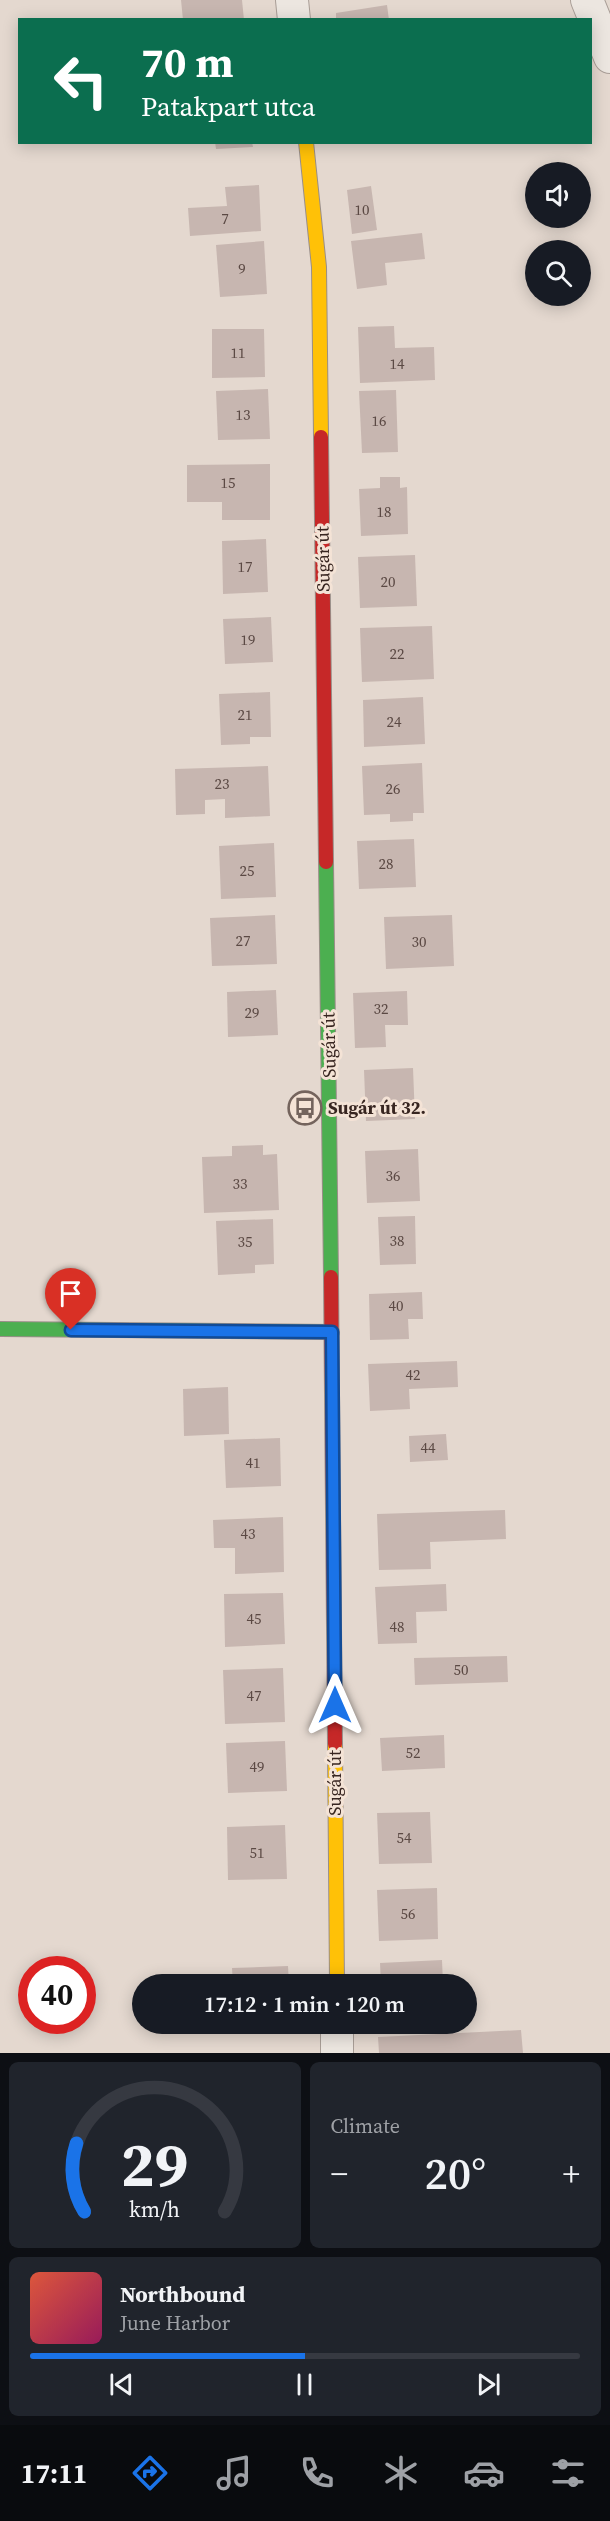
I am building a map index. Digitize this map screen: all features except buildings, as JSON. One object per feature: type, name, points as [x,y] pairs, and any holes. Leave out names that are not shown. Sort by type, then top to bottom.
[{"type":"street","points":[[292,0],[294,18]]},
{"type":"street","points":[[587,0],[610,57]]},
{"type":"street","name":"Sugár út","points":[[306,144],[320,267],[337,1974]]},
{"type":"street","points":[[0,1329],[332,1332]]},
{"type":"street","points":[[337,2034],[337,2053]]},
{"type":"traffic: fast","points":[[326,862],[331,1277]]},
{"type":"traffic: fast","points":[[0,1329],[332,1332]]},
{"type":"traffic: slow","points":[[306,144],[319,267],[321,437]]},
{"type":"traffic: slow","points":[[335,1744],[337,1974]]},
{"type":"traffic: jam","points":[[321,437],[326,862]]},
{"type":"traffic: jam","points":[[331,1277],[335,1744]]},
{"type":"place","name":"Sugár út 32.","points":[[305,1108]]},
{"type":"route","points":[[71,1330],[332,1332],[335,1705]]}]
